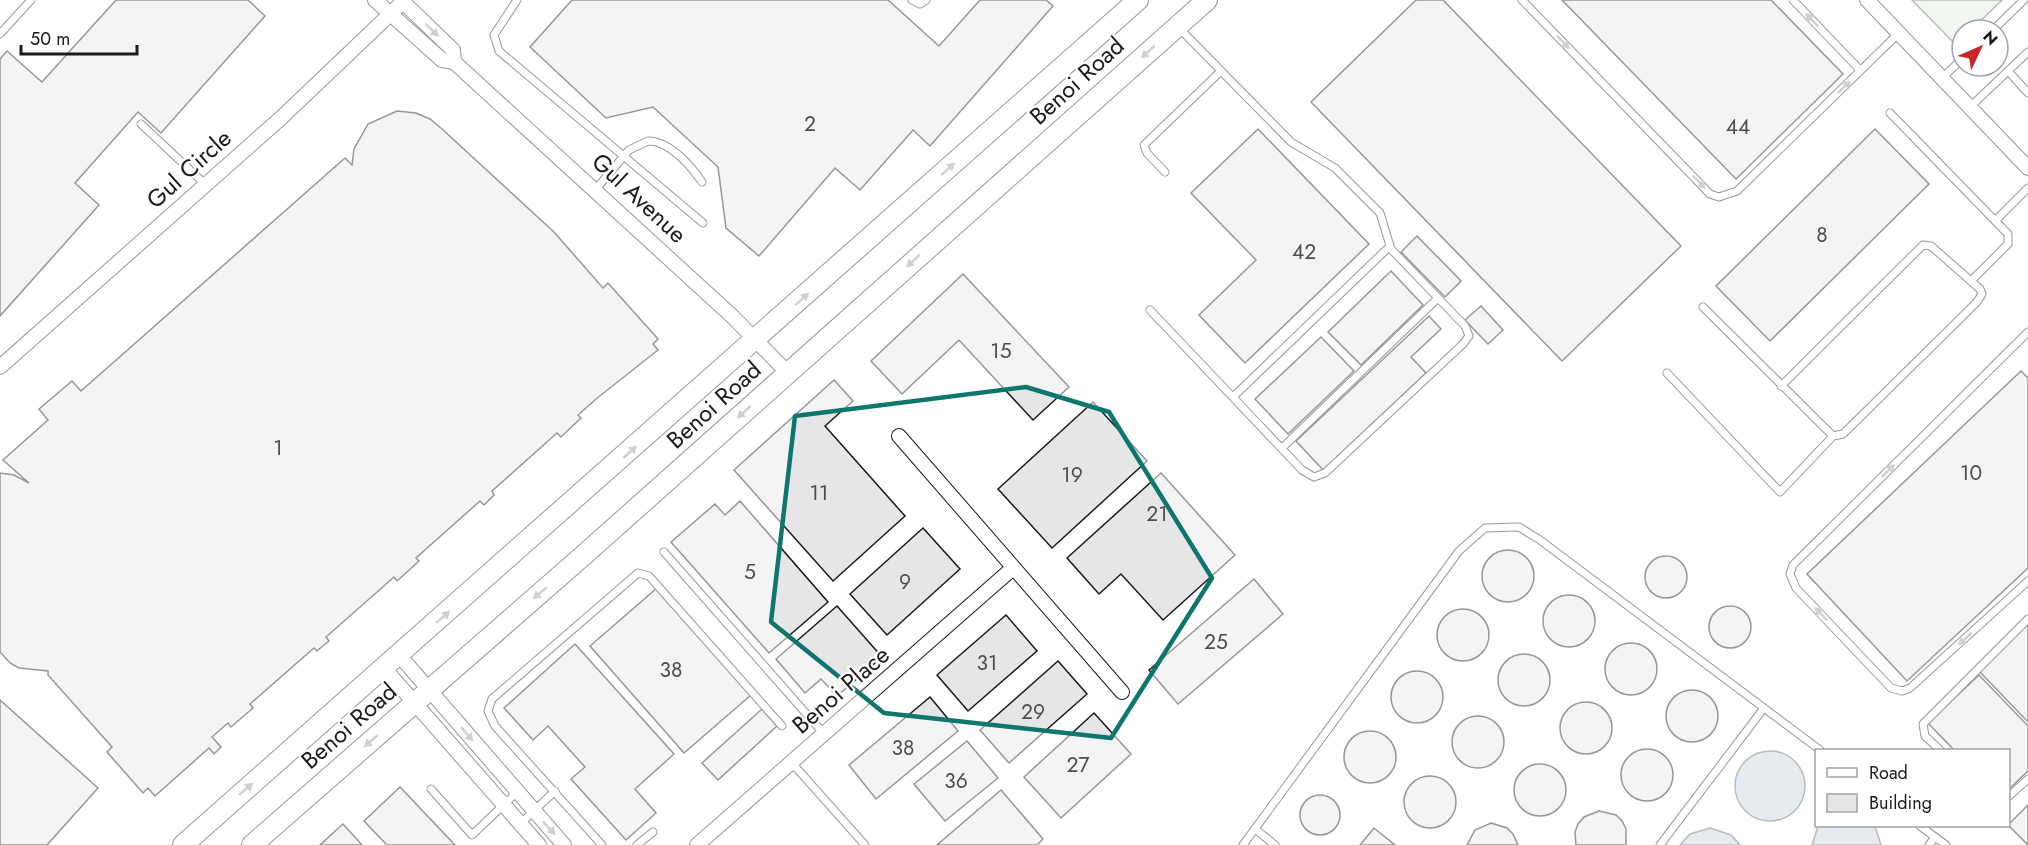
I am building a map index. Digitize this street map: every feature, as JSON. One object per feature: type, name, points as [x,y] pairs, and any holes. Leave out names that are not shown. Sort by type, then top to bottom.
[{"type":"main road","name":"Benoi Road","points":[[183,845],[1138,0]]},
{"type":"main road","name":"Benoi Road","points":[[252,845],[1208,0]]},
{"type":"street","name":"Gul Avenue","points":[[375,0],[442,60],[454,62],[596,189],[757,339],[788,373]]},
{"type":"street","points":[[1868,0],[1969,109],[2028,168]]},
{"type":"street","name":"Gul Avenue","points":[[403,1],[453,50],[454,62]]},
{"type":"street","name":"Gul Circle","points":[[0,367],[205,184],[391,15],[403,1]]},
{"type":"street","points":[[899,436],[1122,692]]},
{"type":"street","name":"Benoi Place","points":[[697,845],[1013,568]]},
{"type":"street","points":[[391,662],[564,845]]},
{"type":"street","points":[[391,662],[422,696],[504,805],[539,845]]},
{"type":"lane","points":[[16,0],[24,7]]},
{"type":"lane","points":[[0,34],[31,0]]},
{"type":"lane","points":[[516,0],[494,35],[499,51],[703,223]]},
{"type":"lane","points":[[912,0],[920,4],[926,0]]},
{"type":"lane","points":[[1522,0],[1710,194],[1719,197],[1737,191],[1899,33]]},
{"type":"lane","points":[[1793,0],[1860,70]]},
{"type":"lane","points":[[2005,18],[2024,0]]},
{"type":"lane","points":[[1150,310],[1308,475],[1314,477],[1325,473],[1469,336],[1467,330],[1389,247],[1380,213],[1335,168],[1290,142],[1177,26]]},
{"type":"lane","points":[[2010,69],[2028,52]]},
{"type":"lane","points":[[1165,172],[1144,145],[1221,70]]},
{"type":"lane","points":[[1941,79],[1950,70]]},
{"type":"lane","points":[[2010,73],[2028,93]]},
{"type":"lane","points":[[1969,109],[2001,78]]},
{"type":"lane","points":[[1890,112],[1996,220],[2010,239],[1971,281]]},
{"type":"lane","points":[[141,124],[205,184]]},
{"type":"lane","points":[[596,189],[635,146],[653,141],[675,153],[694,170],[702,182]]},
{"type":"lane","points":[[1996,220],[2028,188]]},
{"type":"lane","points":[[1667,373],[1780,492],[1833,436],[1843,434],[1981,299],[1980,289],[1931,246],[1923,245],[1781,386]]},
{"type":"lane","points":[[1233,397],[1389,247]]},
{"type":"lane","points":[[1282,448],[1438,298]]},
{"type":"lane","points":[[1703,307],[1833,436]]},
{"type":"lane","points":[[2028,332],[1792,565],[1790,574],[1796,588],[1867,663],[1891,688],[1902,691],[1910,688],[2028,581]]},
{"type":"lane","points":[[1243,845],[1459,551],[1485,528],[1519,527],[1533,536],[1819,749]]},
{"type":"lane","points":[[663,552],[825,735]]},
{"type":"lane","points":[[602,845],[495,726],[488,711],[492,699],[638,573],[649,576],[782,726]]},
{"type":"lane","points":[[1939,749],[1925,736],[1923,724],[2028,619]]},
{"type":"lane","points":[[1660,845],[1764,708]]},
{"type":"lane","points":[[792,763],[865,845]]},
{"type":"lane","points":[[2010,795],[2028,779]]},
{"type":"lane","points":[[431,789],[472,835],[516,793]]},
{"type":"lane","points":[[520,824],[555,791]]},
{"type":"lane","points":[[1922,827],[1946,845]]},
{"type":"lane","points":[[1255,830],[1275,845]]},
{"type":"lane","points":[[637,845],[653,832]]},
{"type":"lane","points":[[1929,845],[1935,837]]},
{"type":"highlighted area","points":[[1026,387],[1109,412],[1212,578],[1111,738],[884,713],[771,622],[795,416]]},
{"type":"green space","points":[[1912,0],[2002,0],[1983,18],[1950,18],[1950,39]]},
{"type":"shaded area","points":[[1770,751],[1789,757],[1799,767],[1805,786],[1799,805],[1789,815],[1770,821],[1751,815],[1741,805],[1735,786],[1741,767],[1751,757]]},
{"type":"shaded area","points":[[1818,827],[1875,827],[1881,845],[1812,845]]},
{"type":"shaded area","points":[[1710,828],[1731,835],[1740,845],[1680,845],[1690,834]]},
{"type":"building","points":[[116,0],[248,0],[265,16],[161,133],[138,112],[75,183],[99,205],[0,316],[0,59],[7,51],[42,82]]},
{"type":"building","points":[[572,0],[888,0],[939,46],[980,0],[1046,0],[1053,6],[930,146],[913,130],[860,190],[835,168],[759,256],[726,228],[718,167],[653,107],[606,118],[530,47]]},
{"type":"building","points":[[1416,0],[1443,0],[1681,246],[1562,361],[1311,102]]},
{"type":"building","points":[[1562,0],[1771,0],[1843,74],[1736,179]]},
{"type":"building","points":[[397,111],[416,113],[430,119],[442,129],[554,232],[603,288],[608,283],[658,339],[653,344],[658,350],[578,415],[581,418],[561,437],[557,433],[492,491],[494,495],[484,505],[480,501],[416,558],[419,561],[397,581],[394,577],[326,637],[329,641],[317,651],[314,648],[250,704],[253,708],[231,727],[228,723],[212,737],[221,747],[214,754],[209,748],[155,796],[148,788],[143,793],[107,752],[112,747],[48,675],[48,671],[19,668],[10,663],[0,652],[0,473],[14,475],[29,483],[3,460],[48,420],[39,409],[72,381],[81,391],[345,158],[352,165],[354,149],[368,124]]},
{"type":"building","points":[[1258,129],[1369,244],[1245,363],[1199,315],[1256,260],[1191,193]]},
{"type":"building","points":[[1875,129],[1929,184],[1770,341],[1716,286]]},
{"type":"building","points":[[1417,236],[1461,281],[1445,297],[1401,252]]},
{"type":"building","points":[[1391,271],[1423,305],[1361,365],[1328,332]]},
{"type":"building","points":[[963,274],[1069,387],[1033,420],[959,340],[902,394],[871,361]]},
{"type":"building","points":[[1481,306],[1503,330],[1488,344],[1465,320]]},
{"type":"building","points":[[1429,316],[1441,329],[1411,357],[1426,373],[1323,470],[1296,441]]},
{"type":"building","points":[[1321,337],[1354,371],[1288,434],[1255,399]]},
{"type":"building","points":[[2021,371],[2028,378],[2028,568],[1907,681],[1807,574]]},
{"type":"building","points":[[834,380],[853,401],[825,426],[905,516],[833,581],[734,470]]},
{"type":"building","points":[[1093,402],[1147,461],[1052,548],[998,489]]},
{"type":"building","points":[[1161,473],[1235,555],[1163,620],[1121,574],[1099,594],[1067,558]]},
{"type":"building","points":[[740,501],[828,602],[769,653],[671,542],[715,504],[725,515]]},
{"type":"building","points":[[923,528],[960,569],[887,635],[850,594]]},
{"type":"building","points":[[1503,550],[1513,550],[1527,557],[1534,576],[1527,595],[1513,602],[1503,602],[1493,598],[1486,591],[1482,581],[1482,571],[1486,561],[1493,554]]},
{"type":"building","points":[[1666,556],[1681,562],[1687,577],[1681,592],[1666,598],[1651,592],[1645,577],[1651,562]]},
{"type":"building","points":[[1254,579],[1283,614],[1178,704],[1149,670]]},
{"type":"building","points":[[657,588],[751,695],[684,753],[590,646]]},
{"type":"building","points":[[1564,595],[1574,595],[1588,602],[1595,621],[1588,640],[1574,647],[1564,647],[1554,643],[1547,636],[1543,626],[1543,616],[1547,606],[1554,599]]},
{"type":"building","points":[[837,606],[882,657],[837,696],[821,679],[805,693],[776,659]]},
{"type":"building","points":[[1730,606],[1745,612],[1751,627],[1745,642],[1730,648],[1715,642],[1709,627],[1715,612]]},
{"type":"building","points":[[1458,609],[1468,609],[1482,616],[1489,635],[1482,654],[1468,661],[1458,661],[1448,657],[1441,650],[1437,640],[1437,630],[1441,620],[1448,613]]},
{"type":"building","points":[[1006,615],[1037,651],[968,711],[937,675]]},
{"type":"building","points":[[2028,624],[2028,722],[1979,671]]},
{"type":"building","points":[[1626,643],[1636,643],[1650,650],[1657,669],[1650,688],[1636,695],[1626,695],[1616,691],[1609,684],[1605,674],[1605,664],[1609,654],[1616,647]]},
{"type":"building","points":[[575,644],[674,754],[635,789],[656,813],[626,840],[571,779],[585,767],[548,726],[533,740],[504,708]]},
{"type":"building","points":[[1519,654],[1529,654],[1543,661],[1550,680],[1543,699],[1529,706],[1519,706],[1509,702],[1502,695],[1498,685],[1498,675],[1502,665],[1509,658]]},
{"type":"building","points":[[1058,661],[1087,694],[1009,763],[980,730]]},
{"type":"building","points":[[1412,671],[1422,671],[1436,678],[1443,697],[1436,716],[1422,723],[1412,723],[1402,719],[1395,712],[1391,702],[1391,692],[1395,682],[1402,675]]},
{"type":"building","points":[[1979,675],[2028,726],[2028,771],[2010,788],[2010,749],[1953,749],[1928,723]]},
{"type":"building","points":[[1687,690],[1697,690],[1711,697],[1718,716],[1711,735],[1697,742],[1687,742],[1677,738],[1670,731],[1666,721],[1666,711],[1670,701],[1677,694]]},
{"type":"building","points":[[930,697],[958,731],[876,799],[849,765]]},
{"type":"building","points":[[0,700],[98,788],[47,845],[0,845]]},
{"type":"building","points":[[1581,702],[1591,702],[1605,709],[1612,728],[1605,747],[1591,754],[1581,754],[1571,750],[1564,743],[1560,733],[1560,723],[1564,713],[1571,706]]},
{"type":"building","points":[[762,709],[777,726],[718,780],[702,763]]},
{"type":"building","points":[[1094,713],[1131,754],[1061,818],[1024,777]]},
{"type":"building","points":[[1473,716],[1483,716],[1497,723],[1504,742],[1497,761],[1483,768],[1473,768],[1463,764],[1456,757],[1452,747],[1452,737],[1456,727],[1463,720]]},
{"type":"building","points":[[1365,731],[1375,731],[1389,738],[1396,757],[1389,776],[1375,783],[1365,783],[1355,779],[1348,772],[1344,762],[1344,752],[1348,742],[1355,735]]},
{"type":"building","points":[[967,741],[998,778],[945,821],[914,784]]},
{"type":"building","points":[[1642,749],[1652,749],[1666,756],[1673,775],[1666,794],[1652,801],[1642,801],[1632,797],[1625,790],[1621,780],[1621,770],[1625,760],[1632,753]]},
{"type":"building","points":[[1535,764],[1545,764],[1559,771],[1566,790],[1559,809],[1545,816],[1535,816],[1525,812],[1518,805],[1514,795],[1514,785],[1518,775],[1525,768]]},
{"type":"building","points":[[1425,776],[1435,776],[1449,783],[1456,802],[1449,821],[1435,828],[1425,828],[1415,824],[1408,817],[1404,807],[1404,797],[1408,787],[1415,780]]},
{"type":"building","points":[[400,787],[455,845],[387,845],[364,821]]},
{"type":"building","points":[[1001,790],[1043,839],[1037,845],[937,845]]},
{"type":"building","points":[[1320,795],[1328,796],[1334,801],[1339,807],[1339,823],[1334,829],[1328,834],[1320,835],[1312,834],[1306,829],[1301,823],[1300,815],[1301,807],[1306,801],[1312,796]]},
{"type":"building","points":[[2028,805],[2028,845],[2010,827],[2010,823]]},
{"type":"building","points":[[1599,811],[1616,815],[1622,821],[1626,829],[1626,845],[1576,845],[1575,832],[1578,824],[1584,817]]},
{"type":"building","points":[[1491,823],[1507,828],[1518,845],[1467,845],[1475,830]]},
{"type":"building","points":[[343,824],[362,845],[320,845]]},
{"type":"building","points":[[1374,828],[1395,845],[1360,845]]}]
